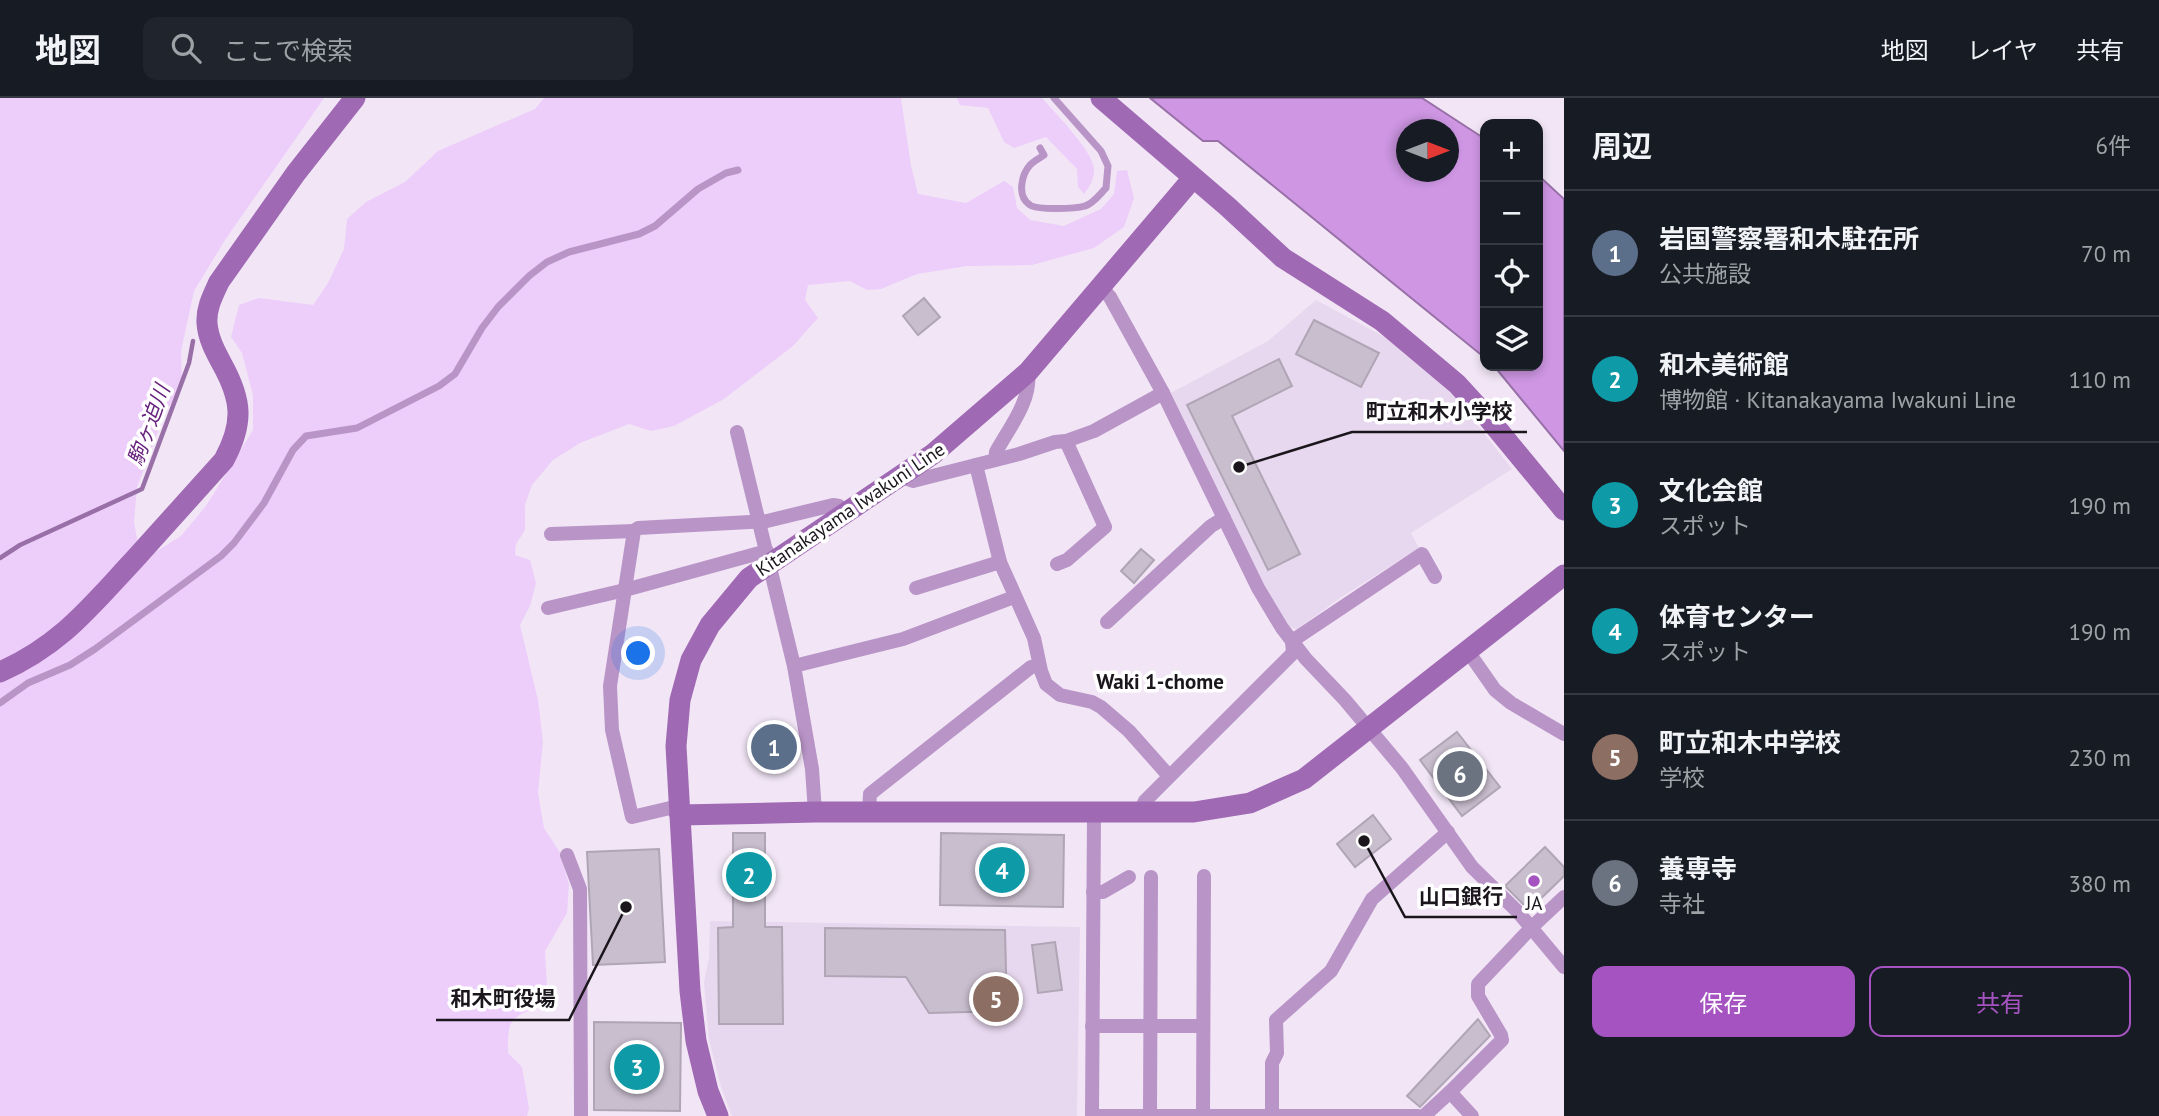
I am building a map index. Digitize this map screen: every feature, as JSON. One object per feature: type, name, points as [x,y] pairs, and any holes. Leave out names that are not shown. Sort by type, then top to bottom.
[{"type":"street","points":[[0,672],[46,648],[81,618],[224,460],[233,443],[238,423],[238,400],[209,336],[207,321],[210,302],[219,282],[288,184],[355,98]]},
{"type":"street","points":[[1101,98],[1283,258],[1382,321],[1457,384],[1564,510]]},
{"type":"street","name":"Kitanakayama Iwakuni Line","points":[[718,1116],[708,1091],[696,1041],[690,991],[676,746],[680,700],[691,660],[710,625],[725,605],[769,557],[902,477],[933,454],[1028,372],[1193,177]]},
{"type":"street","points":[[1101,287],[1110,297],[1163,393],[1258,588],[1282,628],[1402,768],[1472,867],[1531,928],[1564,967]]},
{"type":"street","points":[[995,460],[996,452],[1024,402],[1030,385],[1028,372]]},
{"type":"street","points":[[902,477],[914,481],[1066,441],[1094,431],[1163,393]]},
{"type":"street","points":[[737,432],[794,666],[812,769],[815,813]]},
{"type":"street","points":[[1056,564],[1067,560],[1105,527],[1066,441]]},
{"type":"street","points":[[976,466],[1000,562],[1034,638],[1046,684],[1060,695],[1092,702],[1101,707],[1129,731],[1169,776]]},
{"type":"street","points":[[551,534],[760,522],[833,505],[839,506],[846,513]]},
{"type":"street","points":[[1107,622],[1210,526],[1224,518]]},
{"type":"street","points":[[634,531],[610,685],[612,730],[632,817],[670,808],[680,816],[815,813],[1139,813],[1194,812],[1250,803],[1304,779],[1564,575]]},
{"type":"street","points":[[1293,641],[1422,554],[1435,577]]},
{"type":"street","points":[[548,608],[769,557]]},
{"type":"street","points":[[916,588],[1000,562]]},
{"type":"street","points":[[794,666],[902,639],[1014,597]]},
{"type":"street","points":[[1139,813],[1144,801],[1293,653],[1293,641]]},
{"type":"street","points":[[1467,650],[1495,690],[1511,704],[1564,734]]},
{"type":"street","points":[[869,813],[870,794],[1021,674],[1039,664]]},
{"type":"street","points":[[1094,813],[1092,1116],[1418,1116]]},
{"type":"street","points":[[1272,1116],[1272,1063],[1277,1053],[1276,1020],[1331,971],[1371,899],[1448,832]]},
{"type":"street","points":[[567,855],[580,889],[581,1116]]},
{"type":"street","points":[[1203,1115],[1204,876]]},
{"type":"street","points":[[1093,892],[1103,892],[1129,877]]},
{"type":"street","points":[[1150,1116],[1151,877]]},
{"type":"street","points":[[1424,1116],[1502,1040],[1478,996],[1478,984],[1564,897]]},
{"type":"street","points":[[1092,1026],[1203,1026]]},
{"type":"street","points":[[1450,1092],[1472,1116]]},
{"type":"lane","points":[[1040,148],[1044,155],[1031,164],[1023,177],[1021,187],[1029,205],[1041,208],[1086,206],[1106,188],[1108,166],[1101,150],[1054,98]]},
{"type":"lane","points":[[0,703],[29,683],[70,665],[95,649],[222,556],[264,503],[293,450],[306,436],[357,428],[439,386],[455,374],[482,328],[498,307],[547,262],[569,252],[639,234],[655,226],[698,189],[726,173],[738,170]]},
{"type":"shaded area","points":[[0,98],[324,98],[225,240],[194,291],[181,351],[182,383],[163,418],[137,487],[134,522],[141,561],[181,536],[206,506],[253,430],[253,395],[242,353],[231,337],[239,305],[259,298],[313,305],[328,283],[344,249],[347,219],[366,202],[405,182],[438,151],[535,109],[544,98],[901,98],[918,194],[966,203],[1004,181],[1013,187],[1017,208],[1030,220],[1064,226],[1101,209],[1114,194],[1117,171],[1127,170],[1134,198],[1124,227],[1094,248],[1032,265],[967,266],[917,274],[881,289],[867,290],[850,281],[808,285],[805,300],[818,318],[793,346],[724,399],[674,426],[651,431],[629,424],[580,443],[553,460],[532,485],[525,505],[525,530],[516,544],[515,555],[530,560],[536,583],[530,606],[520,625],[538,700],[543,742],[538,793],[544,828],[559,851],[569,884],[567,913],[545,951],[547,989],[539,1007],[516,1018],[508,1034],[508,1053],[522,1067],[529,1108],[527,1116],[0,1116]]},
{"type":"shaded area","points":[[957,98],[1042,98],[1072,132],[1092,161],[1093,176],[1084,194],[1078,187],[1077,169],[1046,137],[1014,148],[1004,142],[988,108],[960,105]]},
{"type":"shaded area","points":[[1150,98],[1422,98],[1454,119],[1396,119],[1396,182],[1459,182],[1459,122],[1480,136],[1480,354],[1218,141],[1203,141]]},
{"type":"shaded area","points":[[1543,180],[1564,199],[1564,451],[1498,371],[1543,371]]},
{"type":"shaded area","points":[[1316,300],[1383,336],[1411,357],[1445,387],[1512,469],[1411,533],[1419,548],[1297,629],[1287,626],[1257,576],[1171,393],[1268,341]]},
{"type":"shaded area","points":[[710,921],[1080,927],[1077,1116],[732,1116],[721,1087],[709,1040],[704,982],[709,957]]},
{"type":"building","points":[[924,298],[940,317],[918,335],[903,316]]},
{"type":"building","points":[[1314,320],[1379,353],[1361,387],[1296,354]]},
{"type":"building","points":[[1279,359],[1292,386],[1232,416],[1300,554],[1268,570],[1187,405]]},
{"type":"building","points":[[1141,549],[1154,560],[1134,583],[1121,571]]},
{"type":"building","points":[[1457,732],[1500,787],[1462,816],[1420,760]]},
{"type":"building","points":[[1373,815],[1391,839],[1355,867],[1337,844]]},
{"type":"building","points":[[733,833],[765,833],[765,927],[782,927],[783,1024],[719,1024],[718,928],[733,927]]},
{"type":"building","points":[[941,833],[1064,835],[1063,907],[940,905]]},
{"type":"building","name":"JA","points":[[1545,847],[1564,867],[1564,876],[1529,910],[1505,886]]},
{"type":"building","points":[[659,849],[665,962],[593,965],[587,852]]},
{"type":"building","points":[[825,928],[1005,930],[1007,1011],[929,1013],[906,977],[825,976]]},
{"type":"building","points":[[1055,942],[1062,990],[1038,993],[1032,945]]},
{"type":"building","points":[[1478,1019],[1490,1036],[1420,1107],[1407,1096]]},
{"type":"building","points":[[594,1022],[681,1023],[680,1111],[594,1110]]},
{"type":"waterway","name":"駒ヶ迫川","points":[[0,558],[20,545],[142,489],[189,363],[193,341]]},
{"type":"place","name":"町立和木小学校","points":[[1239,467]]},
{"type":"place","name":"岩国警察署和木駐在所","points":[[774,747]]},
{"type":"place","name":"養専寺","points":[[1460,774]]},
{"type":"place","name":"山口銀行","points":[[1364,841]]},
{"type":"place","name":"体育センター","points":[[1002,870]]},
{"type":"place","name":"和木美術館","points":[[749,875]]},
{"type":"place","name":"JA","points":[[1534,881]]},
{"type":"place","name":"和木町役場","points":[[626,907]]},
{"type":"place","name":"町立和木中学校","points":[[996,999]]},
{"type":"place","name":"文化会館","points":[[637,1067]]},
{"type":"district","name":"Waki 1-chome","points":[[1160,682]]}]
